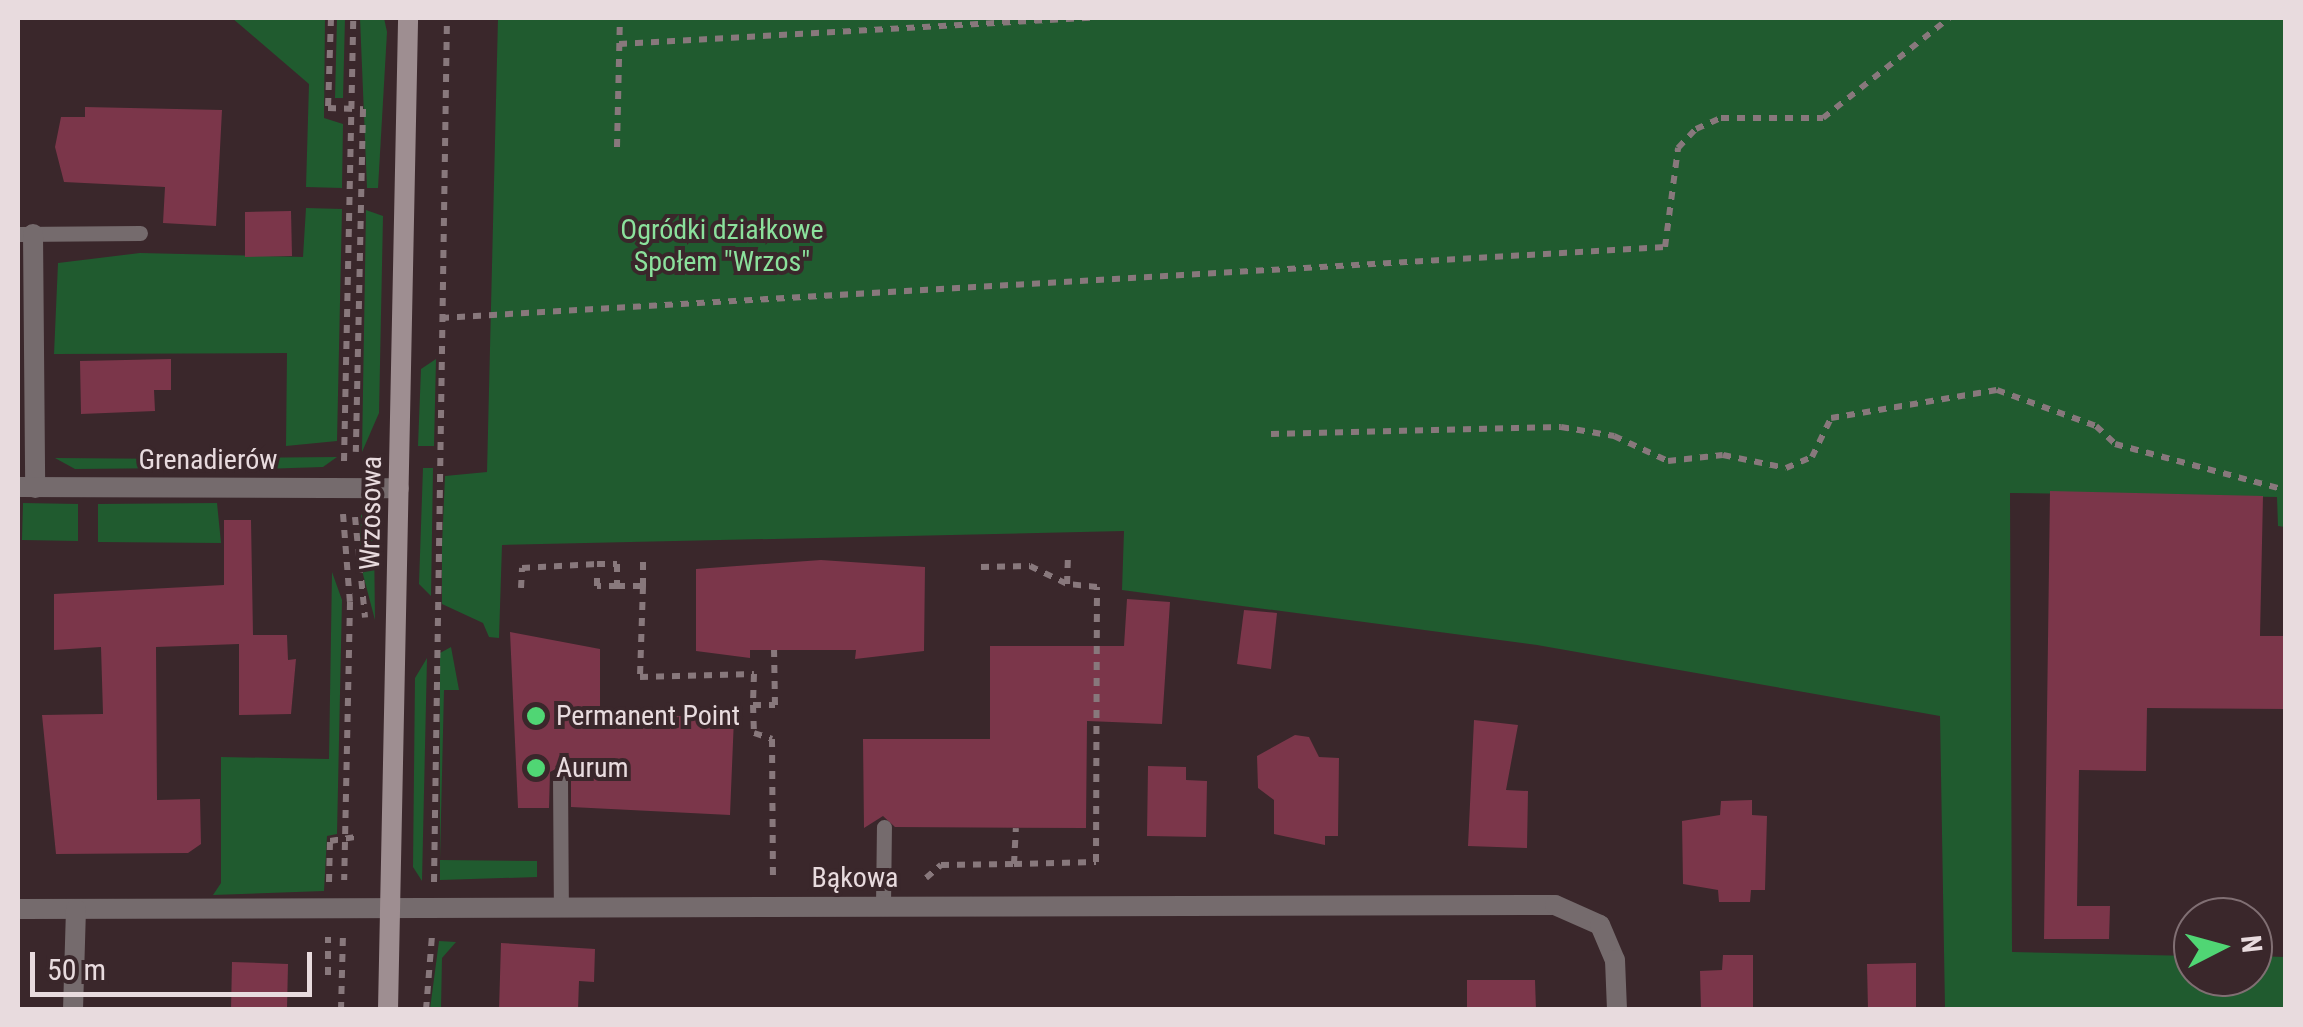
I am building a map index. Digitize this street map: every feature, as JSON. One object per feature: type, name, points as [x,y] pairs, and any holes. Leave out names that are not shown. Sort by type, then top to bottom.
[{"type":"street","name":"Wrzosowa","points":[[388,1010],[408,18]]},
{"type":"street","points":[[25,234],[26,488]]},
{"type":"street","name":"Grenadierów","points":[[26,488],[399,488]]},
{"type":"street","name":"Bąkowa","points":[[18,909],[1571,907],[1610,944],[1617,1010]]},
{"type":"street","points":[[74,1010],[76,910]]},
{"type":"lane","points":[[25,234],[140,234]]},
{"type":"lane","points":[[560,777],[561,907]]},
{"type":"lane","points":[[882,905],[884,828]]},
{"type":"path","points":[[330,18],[328,108],[363,109],[356,452]]},
{"type":"path","points":[[344,461],[353,18]]},
{"type":"path","points":[[434,884],[447,18]]},
{"type":"path","points":[[617,147],[620,18]]},
{"type":"path","points":[[620,44],[1090,18]]},
{"type":"path","points":[[441,318],[1664,247],[1678,148],[1696,129],[1721,118],[1822,118],[1949,18]]},
{"type":"path","points":[[1270,434],[1560,427],[1614,436],[1668,461],[1691,454],[1786,468],[1812,457],[1831,418],[1998,390],[2096,426],[2115,444],[2286,490]]},
{"type":"path","points":[[342,506],[350,602],[344,890]]},
{"type":"path","points":[[355,515],[365,639]]},
{"type":"path","points":[[1067,584],[1068,556]]},
{"type":"path","points":[[644,561],[640,676],[754,674],[754,733],[772,739],[773,883]]},
{"type":"path","points":[[522,588],[522,568],[597,570],[617,564],[617,586]]},
{"type":"path","points":[[922,883],[941,864],[1096,862],[1097,588],[1067,584],[1030,566],[981,566]]},
{"type":"path","points":[[597,570],[597,586],[643,586]]},
{"type":"path","points":[[753,706],[775,706],[774,650]]},
{"type":"path","points":[[329,892],[330,840],[361,840],[362,822]]},
{"type":"path","points":[[1014,864],[1016,828]]},
{"type":"path","points":[[341,1010],[343,928]]},
{"type":"path","points":[[328,930],[328,975]]},
{"type":"path","points":[[426,1010],[433,930]]},
{"type":"green space","points":[[232,18],[325,18],[324,118],[343,124],[342,188],[306,187],[309,84]]},
{"type":"green space","points":[[337,18],[345,18],[343,98],[335,98]]},
{"type":"green space","points":[[360,18],[384,18],[387,32],[378,188],[367,188]]},
{"type":"green space","name":"Ogródki działkowe Społem \"Wrzos\"","points":[[498,18],[2285,18],[2285,527],[2278,526],[2277,497],[2010,493],[2012,952],[2173,956],[2173,997],[2273,997],[2273,957],[2285,957],[2285,1009],[1945,1009],[1940,716],[1537,645],[1122,590],[1124,531],[502,545],[499,638],[489,637],[483,623],[442,604],[445,476],[487,472]]},
{"type":"green space","points":[[306,208],[342,209],[337,441],[286,446],[287,353],[54,354],[58,263],[140,253],[303,257]]},
{"type":"green space","points":[[366,210],[383,216],[379,413],[362,452]]},
{"type":"green space","points":[[436,359],[434,446],[418,446],[421,369]]},
{"type":"green space","points":[[337,457],[323,467],[228,470],[214,458]]},
{"type":"green space","points":[[55,458],[183,459],[178,468],[75,469]]},
{"type":"green space","points":[[423,468],[433,468],[431,596],[419,584]]},
{"type":"green space","points":[[23,503],[78,504],[78,541],[22,540]]},
{"type":"green space","points":[[217,503],[221,543],[98,542],[98,504]]},
{"type":"green space","points":[[361,514],[374,539],[375,620],[360,563]]},
{"type":"green space","points":[[332,572],[342,600],[337,834],[327,836],[324,891],[213,895],[221,883],[221,757],[329,759]]},
{"type":"green space","points":[[451,647],[459,690],[444,690],[440,860],[440,653]]},
{"type":"green space","points":[[427,658],[422,881],[413,867],[415,678]]},
{"type":"green space","points":[[440,860],[537,861],[537,877],[440,880]]},
{"type":"green space","points":[[439,941],[456,942],[442,958],[441,1009],[430,1009]]},
{"type":"building","points":[[85,107],[222,110],[216,226],[163,223],[165,187],[64,182],[55,147],[61,117],[85,117]]},
{"type":"building","points":[[291,211],[292,256],[245,257],[245,212]]},
{"type":"building","points":[[171,359],[171,390],[154,390],[155,411],[81,414],[80,361]]},
{"type":"building","points":[[2050,491],[2263,496],[2260,636],[2286,636],[2286,709],[2147,708],[2146,771],[2079,770],[2077,906],[2110,906],[2109,939],[2044,939]]},
{"type":"building","points":[[224,520],[251,520],[253,635],[287,635],[288,660],[296,659],[291,714],[239,715],[239,644],[156,647],[157,800],[200,799],[201,844],[188,853],[56,854],[42,715],[103,714],[101,647],[54,650],[54,594],[224,585]]},
{"type":"building","points":[[821,560],[925,567],[924,651],[855,659],[856,650],[750,650],[750,658],[696,651],[696,569]]},
{"type":"building","points":[[1127,599],[1170,602],[1162,724],[1087,721],[1086,828],[895,827],[883,816],[864,828],[863,739],[990,739],[990,646],[1124,646]]},
{"type":"building","points":[[1244,610],[1277,613],[1271,669],[1237,664]]},
{"type":"building","points":[[510,632],[600,649],[600,713],[734,718],[730,815],[571,807],[571,776],[561,766],[550,772],[549,808],[518,808]]},
{"type":"building","points":[[1474,720],[1518,725],[1506,790],[1528,791],[1527,848],[1468,846]]},
{"type":"building","points":[[1295,735],[1309,737],[1319,757],[1339,758],[1338,836],[1325,836],[1325,845],[1274,834],[1274,800],[1258,788],[1257,756]]},
{"type":"building","points":[[1148,766],[1186,767],[1186,780],[1207,781],[1206,837],[1147,836]]},
{"type":"building","points":[[1752,800],[1752,815],[1767,816],[1765,890],[1751,890],[1750,902],[1719,902],[1718,890],[1683,884],[1682,821],[1720,815],[1721,801]]},
{"type":"building","points":[[501,943],[595,949],[594,982],[579,981],[578,1010],[499,1010]]},
{"type":"building","points":[[1723,955],[1753,955],[1753,1010],[1701,1010],[1700,971],[1722,970]]},
{"type":"building","points":[[232,962],[288,964],[287,1010],[231,1010]]},
{"type":"building","points":[[1916,963],[1916,1010],[1868,1010],[1867,964]]},
{"type":"building","points":[[1467,980],[1535,980],[1536,1010],[1467,1010]]},
{"type":"place","name":"Permanent Point","points":[[536,716]]},
{"type":"place","name":"Aurum","points":[[536,768]]}]
